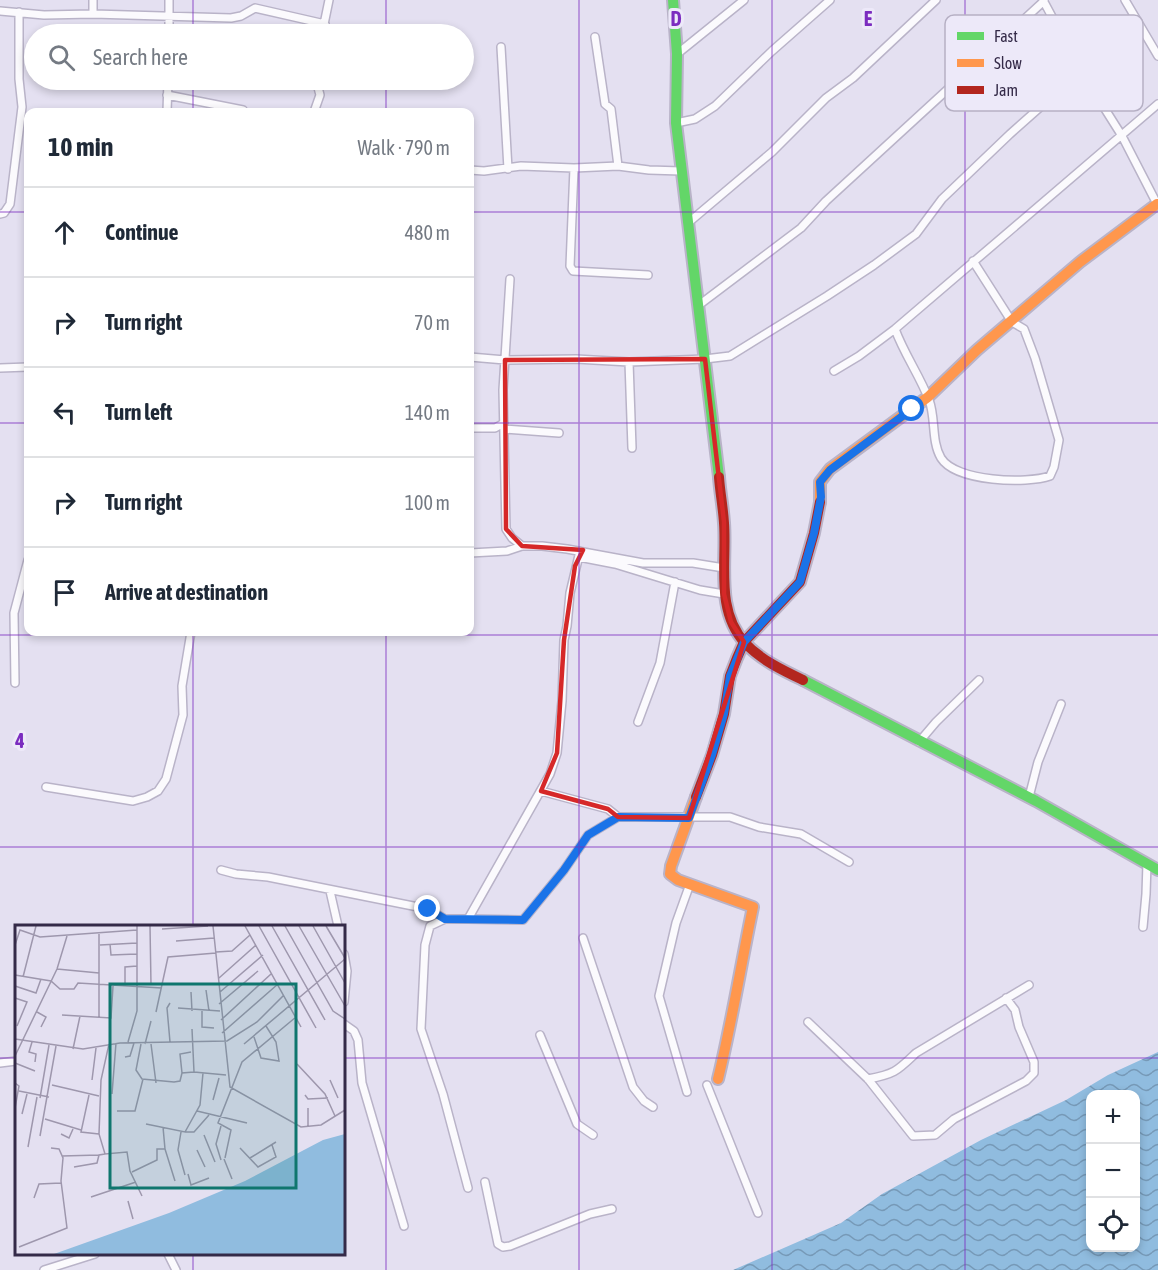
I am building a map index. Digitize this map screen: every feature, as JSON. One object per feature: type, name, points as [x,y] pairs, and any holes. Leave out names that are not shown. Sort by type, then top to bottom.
[{"type":"street","points":[[93,0],[93,14]]},
{"type":"street","points":[[169,0],[169,24]]},
{"type":"street","points":[[0,11],[44,15],[231,18],[242,16],[256,4],[325,24],[329,0]]},
{"type":"street","points":[[673,0],[677,54],[676,123],[724,522],[726,554],[724,594],[731,622],[744,642],[765,661],[1029,797],[1158,870]]},
{"type":"street","points":[[677,54],[744,0]]},
{"type":"street","points":[[676,123],[695,119],[715,106],[772,51],[830,0]]},
{"type":"street","points":[[688,223],[772,152],[826,98],[853,78],[936,0]]},
{"type":"street","points":[[1125,0],[1134,15]]},
{"type":"street","points":[[1029,15],[1044,1],[1052,15]]},
{"type":"street","points":[[0,214],[4,213],[10,204],[22,107],[19,79],[20,12]]},
{"type":"street","points":[[1143,31],[1158,56]]},
{"type":"street","points":[[595,37],[604,104],[611,109],[618,166]]},
{"type":"street","points":[[501,47],[508,168]]},
{"type":"street","points":[[167,90],[167,108]]},
{"type":"street","points":[[315,108],[320,95],[319,90]]},
{"type":"street","points":[[699,305],[801,228],[826,201],[945,92]]},
{"type":"street","points":[[167,95],[233,108]]},
{"type":"street","points":[[834,371],[859,356],[895,329],[1158,104]]},
{"type":"street","points":[[474,357],[629,362],[730,356],[827,296],[916,234],[942,199],[1036,111]]},
{"type":"street","points":[[717,1079],[729,1035],[753,907],[678,880],[670,874],[712,755],[724,714],[730,676],[744,642],[800,582],[814,533],[821,497],[820,482],[830,470],[928,397],[977,350],[1080,262],[1157,205],[1107,111]]},
{"type":"street","points":[[474,171],[521,166],[574,168],[618,166],[681,171]]},
{"type":"street","points":[[574,168],[570,266],[573,271],[648,275]]},
{"type":"street","points":[[895,329],[903,350],[928,397],[942,459],[967,475],[979,478],[1039,480],[1050,476],[1059,440],[1035,358],[1024,329],[1012,322],[973,261]]},
{"type":"street","points":[[510,279],[503,390],[506,529],[522,546]]},
{"type":"street","points":[[629,362],[632,448]]},
{"type":"street","points":[[0,368],[24,367]]},
{"type":"street","points":[[474,428],[504,426],[559,433]]},
{"type":"street","points":[[474,553],[507,551],[522,546],[643,563],[693,564],[724,568]]},
{"type":"street","points":[[580,554],[700,590],[724,594]]},
{"type":"street","points":[[468,919],[541,791],[557,753],[564,640],[575,566],[580,554]]},
{"type":"street","points":[[15,683],[14,612],[24,575]]},
{"type":"street","points":[[638,722],[660,663],[675,582]]},
{"type":"street","points":[[46,787],[134,801],[158,791],[166,779],[183,715],[182,686],[190,636]]},
{"type":"street","points":[[919,742],[979,680]]},
{"type":"street","points":[[1029,797],[1038,762],[1061,704]]},
{"type":"street","points":[[541,791],[608,809],[618,817]]},
{"type":"street","points":[[468,1188],[421,1029],[425,945],[430,927],[445,919],[523,920],[564,870],[588,835],[618,817],[730,817],[759,827],[801,834],[849,862]]},
{"type":"street","points":[[1143,927],[1146,863]]},
{"type":"street","points":[[221,870],[428,909],[445,919]]},
{"type":"street","points":[[687,1092],[659,996],[676,923],[690,884]]},
{"type":"street","points":[[330,891],[338,925]]},
{"type":"street","points":[[583,938],[633,1087],[644,1101],[653,1107]]},
{"type":"street","points":[[345,960],[347,971],[345,992]]},
{"type":"street","points":[[868,1079],[885,1076],[902,1068],[916,1053],[1029,985]]},
{"type":"street","points":[[808,1022],[868,1079],[913,1136],[923,1137],[934,1135],[954,1119],[1026,1081],[1034,1073],[1034,1062],[1019,1027],[1015,1010],[1006,998]]},
{"type":"street","points":[[345,1025],[354,1031],[358,1040],[362,1083],[404,1226]]},
{"type":"street","points":[[540,1035],[577,1124],[593,1135]]},
{"type":"street","points":[[0,1063],[15,1061]]},
{"type":"street","points":[[707,1085],[758,1213]]},
{"type":"street","points":[[485,1182],[494,1230],[498,1244],[503,1247],[590,1214],[612,1209]]},
{"type":"street","points":[[44,1270],[92,1255]]},
{"type":"street","points":[[168,1255],[176,1270]]},
{"type":"highlighted area","points":[[705,359],[724,522],[724,594],[731,622],[744,642],[689,818],[618,817],[608,809],[541,791],[557,753],[564,640],[575,566],[583,550],[522,546],[506,529],[505,360]]},
{"type":"water","points":[[1158,1052],[1158,1270],[733,1270],[841,1223],[882,1194],[981,1140],[1066,1100],[1108,1075]]},
{"type":"traffic: fast","points":[[673,0],[677,54],[676,123],[719,477]]},
{"type":"traffic: fast","points":[[803,680],[1036,801],[1158,870]]},
{"type":"traffic: slow","points":[[820,502],[820,482],[830,469],[928,397],[977,350],[1080,262],[1157,204]]},
{"type":"traffic: slow","points":[[696,797],[670,874],[678,880],[753,907],[718,1079]]},
{"type":"traffic: jam","points":[[719,477],[724,523],[724,586],[729,616],[736,630],[751,649],[772,664],[803,680]]},
{"type":"traffic: jam","points":[[696,797],[712,755],[724,714],[730,676],[737,658],[744,642],[800,582],[820,502]]},
{"type":"route","points":[[428,909],[445,919],[523,920],[564,870],[588,835],[618,817],[689,818],[712,755],[724,714],[730,676],[736,658],[744,642],[800,582],[814,533],[821,497],[820,482],[830,470],[912,409]]}]
